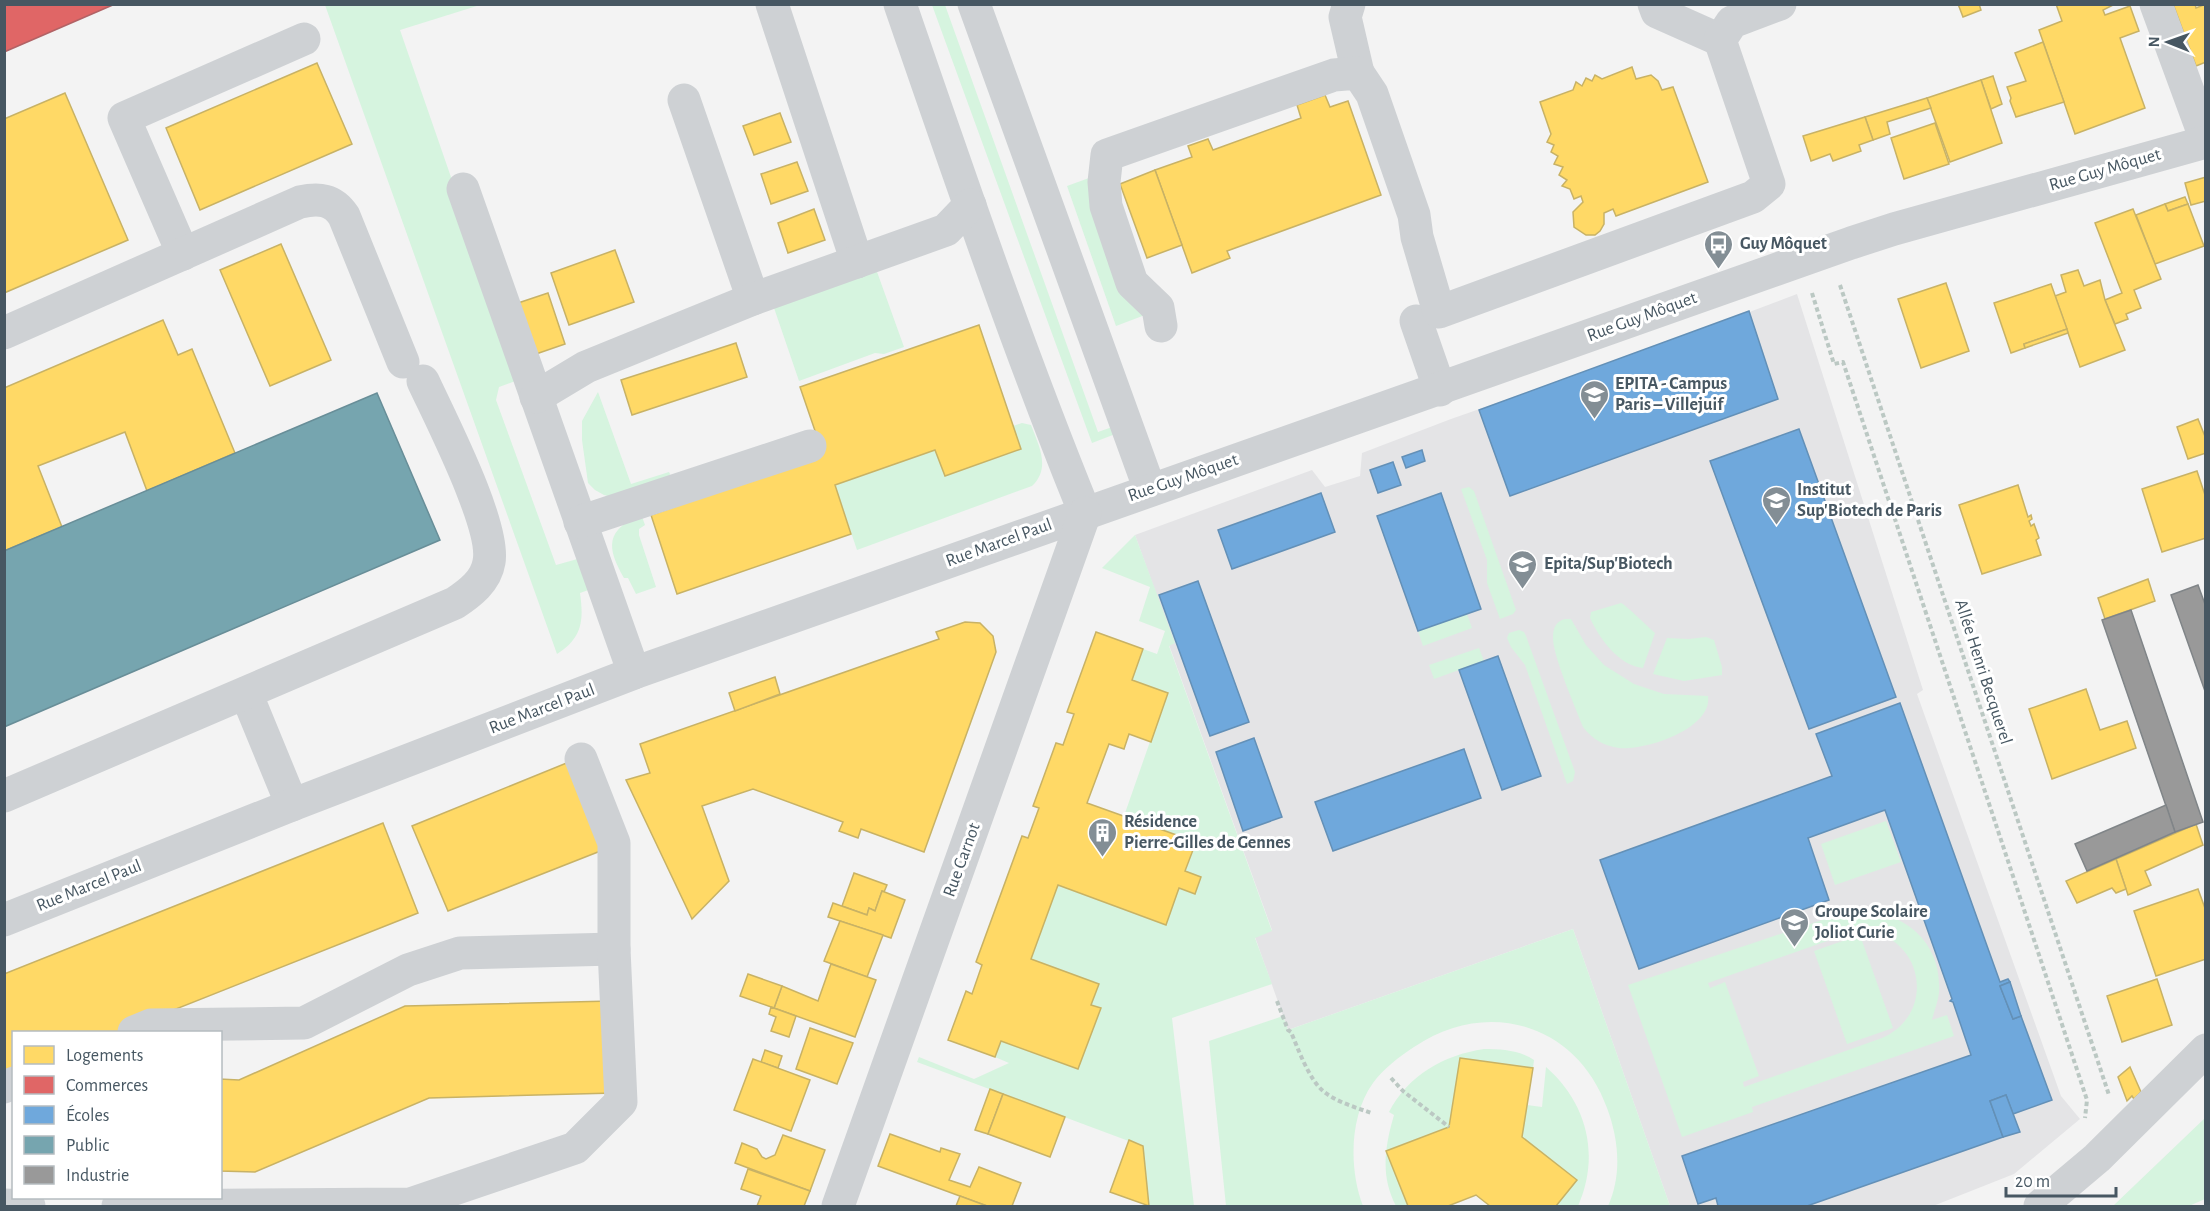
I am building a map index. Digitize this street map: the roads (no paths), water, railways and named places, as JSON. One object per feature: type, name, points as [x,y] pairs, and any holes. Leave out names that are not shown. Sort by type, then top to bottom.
[{"type":"street","points":[[772,4],[857,262]]},
{"type":"street","points":[[900,4],[970,205],[1085,513]]},
{"type":"street","points":[[974,4],[1150,490]]},
{"type":"street","points":[[1349,4],[1345,17],[1358,73],[1372,94],[1414,215],[1417,237],[1439,312],[1753,198],[1769,184],[1720,40],[1657,12],[1654,4]]},
{"type":"street","points":[[1720,40],[1732,22],[1780,4]]},
{"type":"street","points":[[2156,4],[2205,141]]},
{"type":"street","points":[[183,254],[124,118],[304,39]]},
{"type":"street","points":[[1161,326],[1158,308],[1132,283],[1106,206],[1104,182],[1107,155],[1334,75],[1358,73]]},
{"type":"street","points":[[684,100],[753,299]]},
{"type":"street","name":"Rue Guy Môquet","points":[[1085,513],[1440,390],[1818,254],[2205,141]]},
{"type":"street","points":[[463,189],[634,673]]},
{"type":"street","points":[[4,333],[300,202],[321,200],[331,202],[344,216],[413,371],[481,511],[489,542],[489,562],[483,577],[472,591],[455,603],[4,796]]},
{"type":"street","points":[[536,397],[586,367],[753,299],[946,230],[970,205]]},
{"type":"street","points":[[1416,321],[1440,390]]},
{"type":"street","points":[[580,522],[810,447]]},
{"type":"street","name":"Rue Marcel Paul","points":[[4,920],[292,805],[634,673],[1085,513]]},
{"type":"street","name":"Rue Carnot","points":[[838,1206],[1085,513]]},
{"type":"street","points":[[246,693],[292,805]]},
{"type":"street","points":[[118,1206],[410,1204],[575,1148],[621,1102],[614,949],[614,843],[581,759]]},
{"type":"street","points":[[136,1031],[151,1025],[304,1023],[408,970],[460,953],[614,949]]},
{"type":"street","points":[[2040,1206],[2075,1194],[2097,1158],[2205,1050]]},
{"type":"street","points":[[4,1205],[29,1206]]},
{"type":"place","name":"Guy Môquet","points":[[1719,270]]},
{"type":"place","name":"EPITA - Campus Paris – Villejuif","points":[[1594,420]]},
{"type":"place","name":"Institut Sup'Biotech de Paris","points":[[1776,526]]},
{"type":"place","name":"Epita/Sup'Biotech","points":[[1523,590]]},
{"type":"place","name":"Résidence Pierre-Gilles de Gennes","points":[[1103,858]]},
{"type":"place","name":"Groupe Scolaire Joliot Curie","points":[[1794,948]]}]
